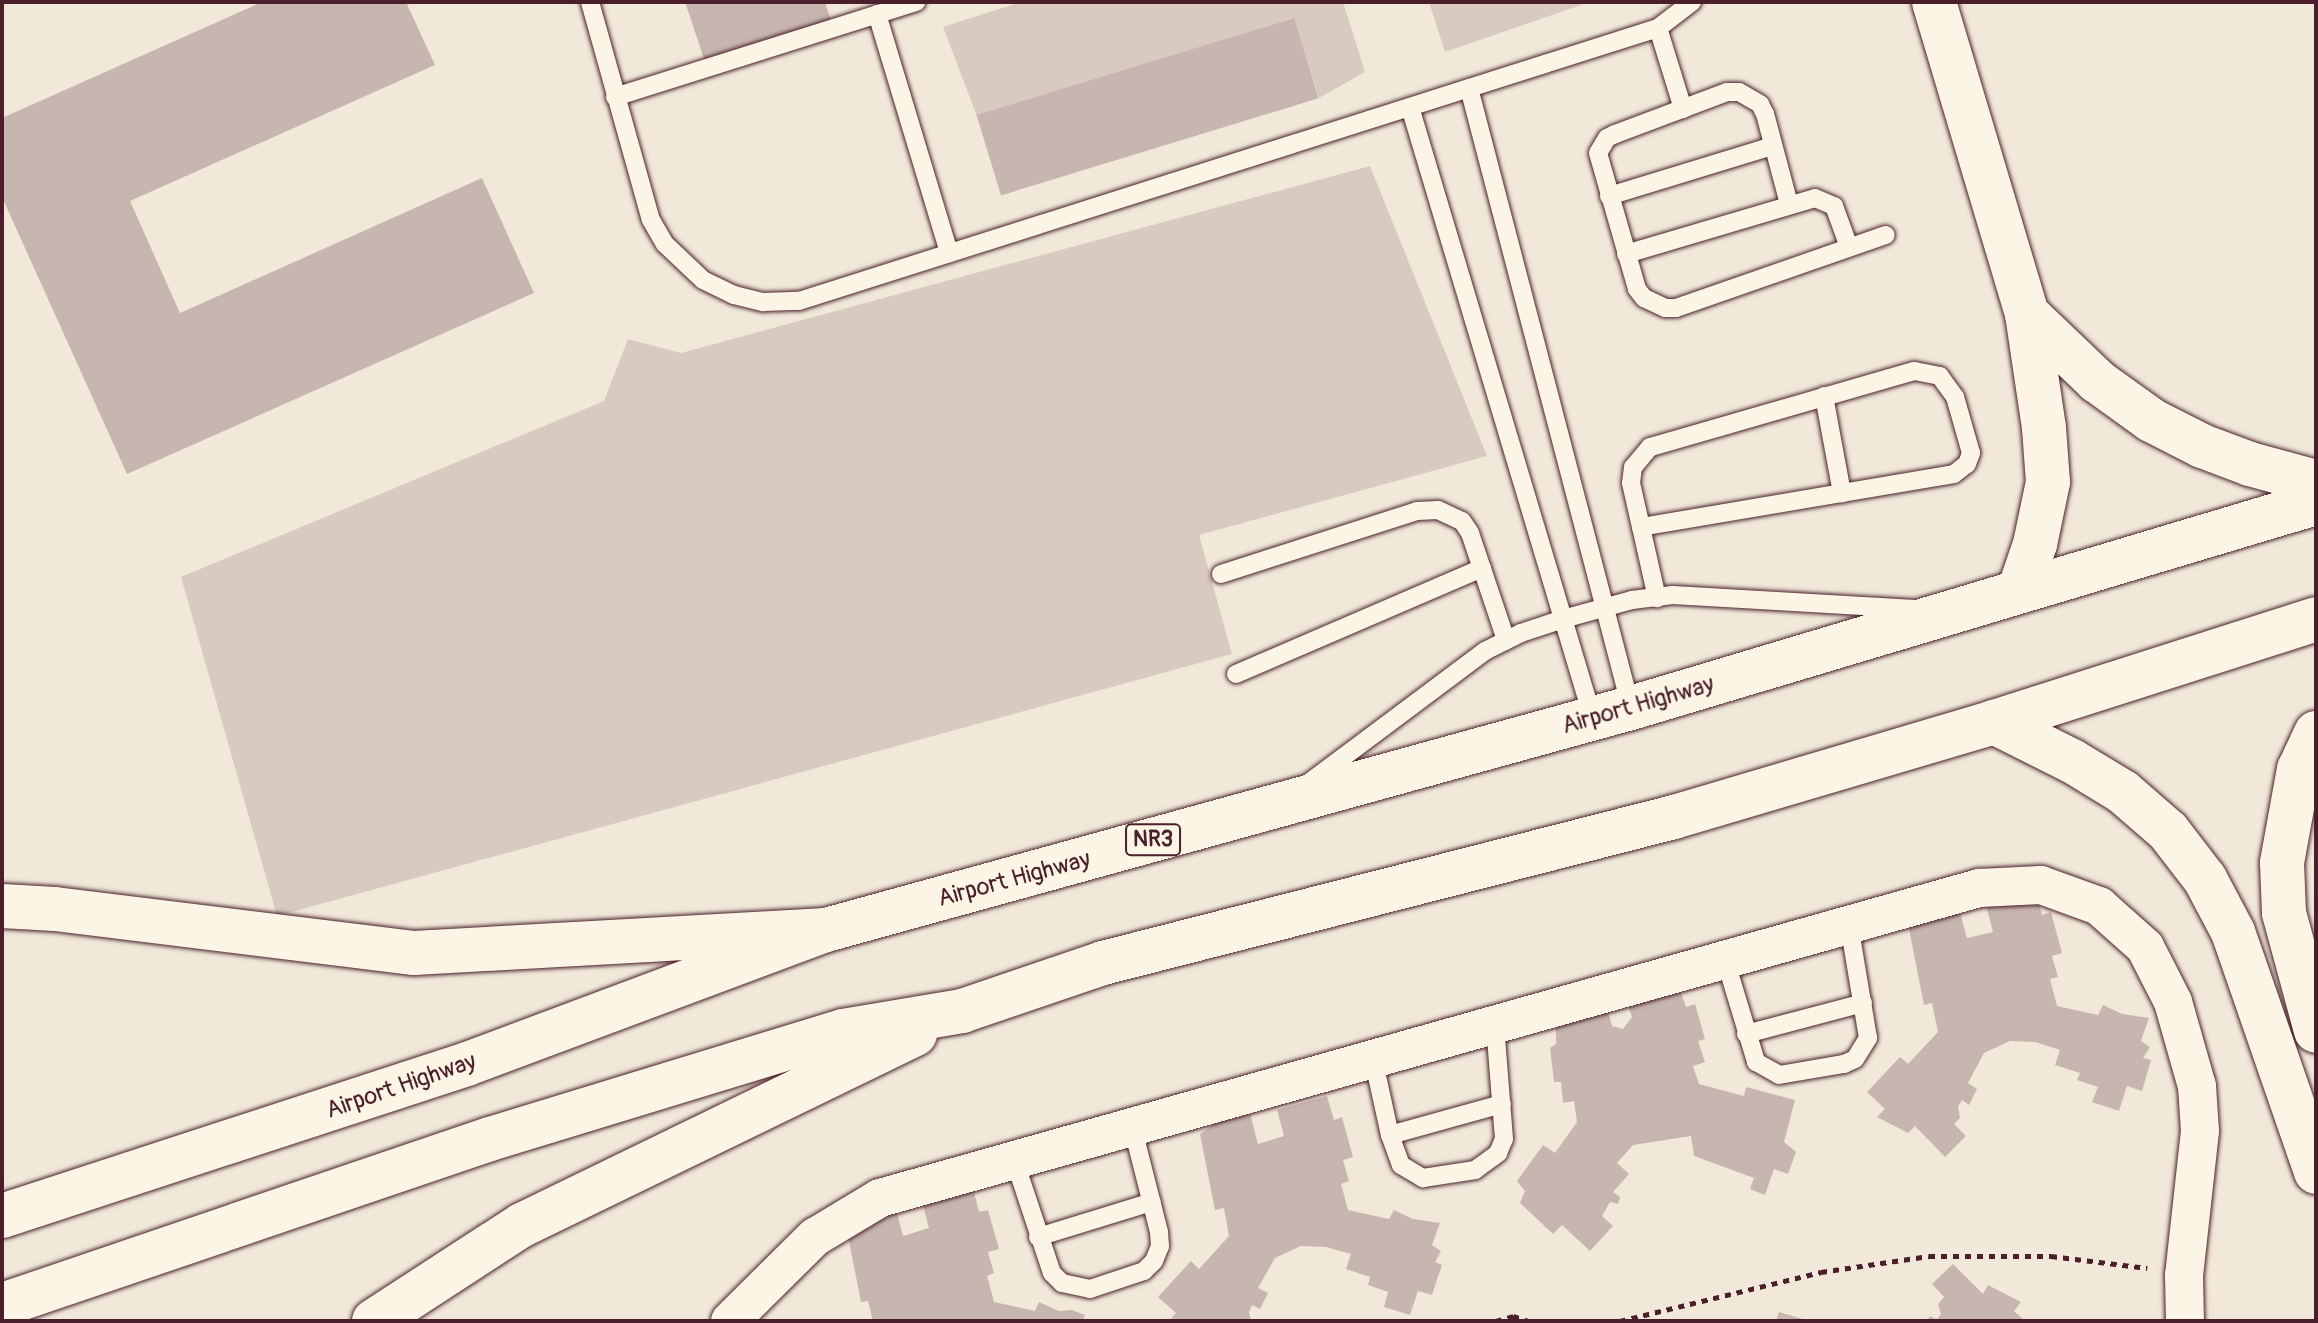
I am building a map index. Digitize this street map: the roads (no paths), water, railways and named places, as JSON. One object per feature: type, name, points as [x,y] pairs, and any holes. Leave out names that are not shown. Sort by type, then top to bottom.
[{"type":"main road","points":[[1934,2],[2027,314],[2048,482],[2035,544],[2019,591]]},
{"type":"main road","points":[[2027,314],[2097,381],[2151,420],[2238,460],[2316,482]]},
{"type":"main road","name":"Airport Highway","points":[[2,1216],[467,1064],[826,930],[1612,714],[2316,503]]},
{"type":"main road","points":[[374,1321],[522,1225],[962,1011],[1103,963],[1674,817],[1994,722],[2316,619]]},
{"type":"main road","points":[[1994,722],[2072,761],[2123,792],[2168,831],[2205,879],[2233,932],[2270,1031],[2316,1172]]},
{"type":"main road","points":[[2270,1031],[2314,1024],[2284,913],[2282,863],[2299,769],[2316,733]]},
{"type":"main road","points":[[2,906],[55,909],[414,953],[826,930]]},
{"type":"main road","points":[[2,1305],[490,1139],[843,1031],[962,1011]]},
{"type":"street","points":[[730,1321],[815,1237],[846,1215],[880,1198],[1979,888],[2041,885],[2099,906],[2145,947],[2173,1002],[2197,1086],[2200,1131],[2184,1275],[2185,1321]]},
{"type":"lane","points":[[590,2],[651,220],[665,244],[703,280],[734,295],[763,302],[799,301],[1658,28],[1692,2]]},
{"type":"lane","points":[[615,97],[916,2]]},
{"type":"lane","points":[[877,14],[949,253]]},
{"type":"lane","points":[[1658,28],[1683,109]]},
{"type":"lane","points":[[1469,88],[1604,607],[1612,714]]},
{"type":"lane","points":[[1789,204],[1765,114],[1751,96],[1727,92],[1615,134],[1601,146],[1599,162],[1637,289],[1644,298],[1665,308],[1676,308],[1886,235]]},
{"type":"lane","points":[[1410,107],[1563,619],[1612,714]]},
{"type":"lane","points":[[1609,196],[1773,146]]},
{"type":"lane","points":[[1626,254],[1805,199],[1825,199],[1841,216],[1849,247]]},
{"type":"lane","points":[[1641,527],[1954,474],[1967,464],[1970,443],[1950,385],[1928,371],[1914,371],[1650,447],[1633,467],[1631,483],[1657,598]]},
{"type":"lane","points":[[1824,396],[1842,493]]},
{"type":"lane","points":[[1221,574],[1427,509],[1449,512],[1462,521],[1470,533],[1506,640]]},
{"type":"lane","points":[[1236,674],[1482,568]]},
{"type":"lane","points":[[1281,805],[1448,676],[1506,640],[1604,607],[1657,598],[1713,596],[1950,611]]},
{"type":"lane","points":[[1725,959],[1756,1062],[1779,1075],[1844,1064],[1855,1059],[1868,1038],[1849,924]]},
{"type":"lane","points":[[1746,1034],[1863,1003]]},
{"type":"lane","points":[[1373,1058],[1390,1135],[1401,1165],[1411,1174],[1436,1179],[1475,1170],[1498,1153],[1504,1139],[1495,1025]]},
{"type":"lane","points":[[1390,1135],[1502,1104]]},
{"type":"lane","points":[[1014,1159],[1052,1273],[1062,1283],[1090,1289],[1130,1278],[1154,1261],[1160,1246],[1132,1125]]},
{"type":"lane","points":[[1038,1237],[1152,1202]]}]
